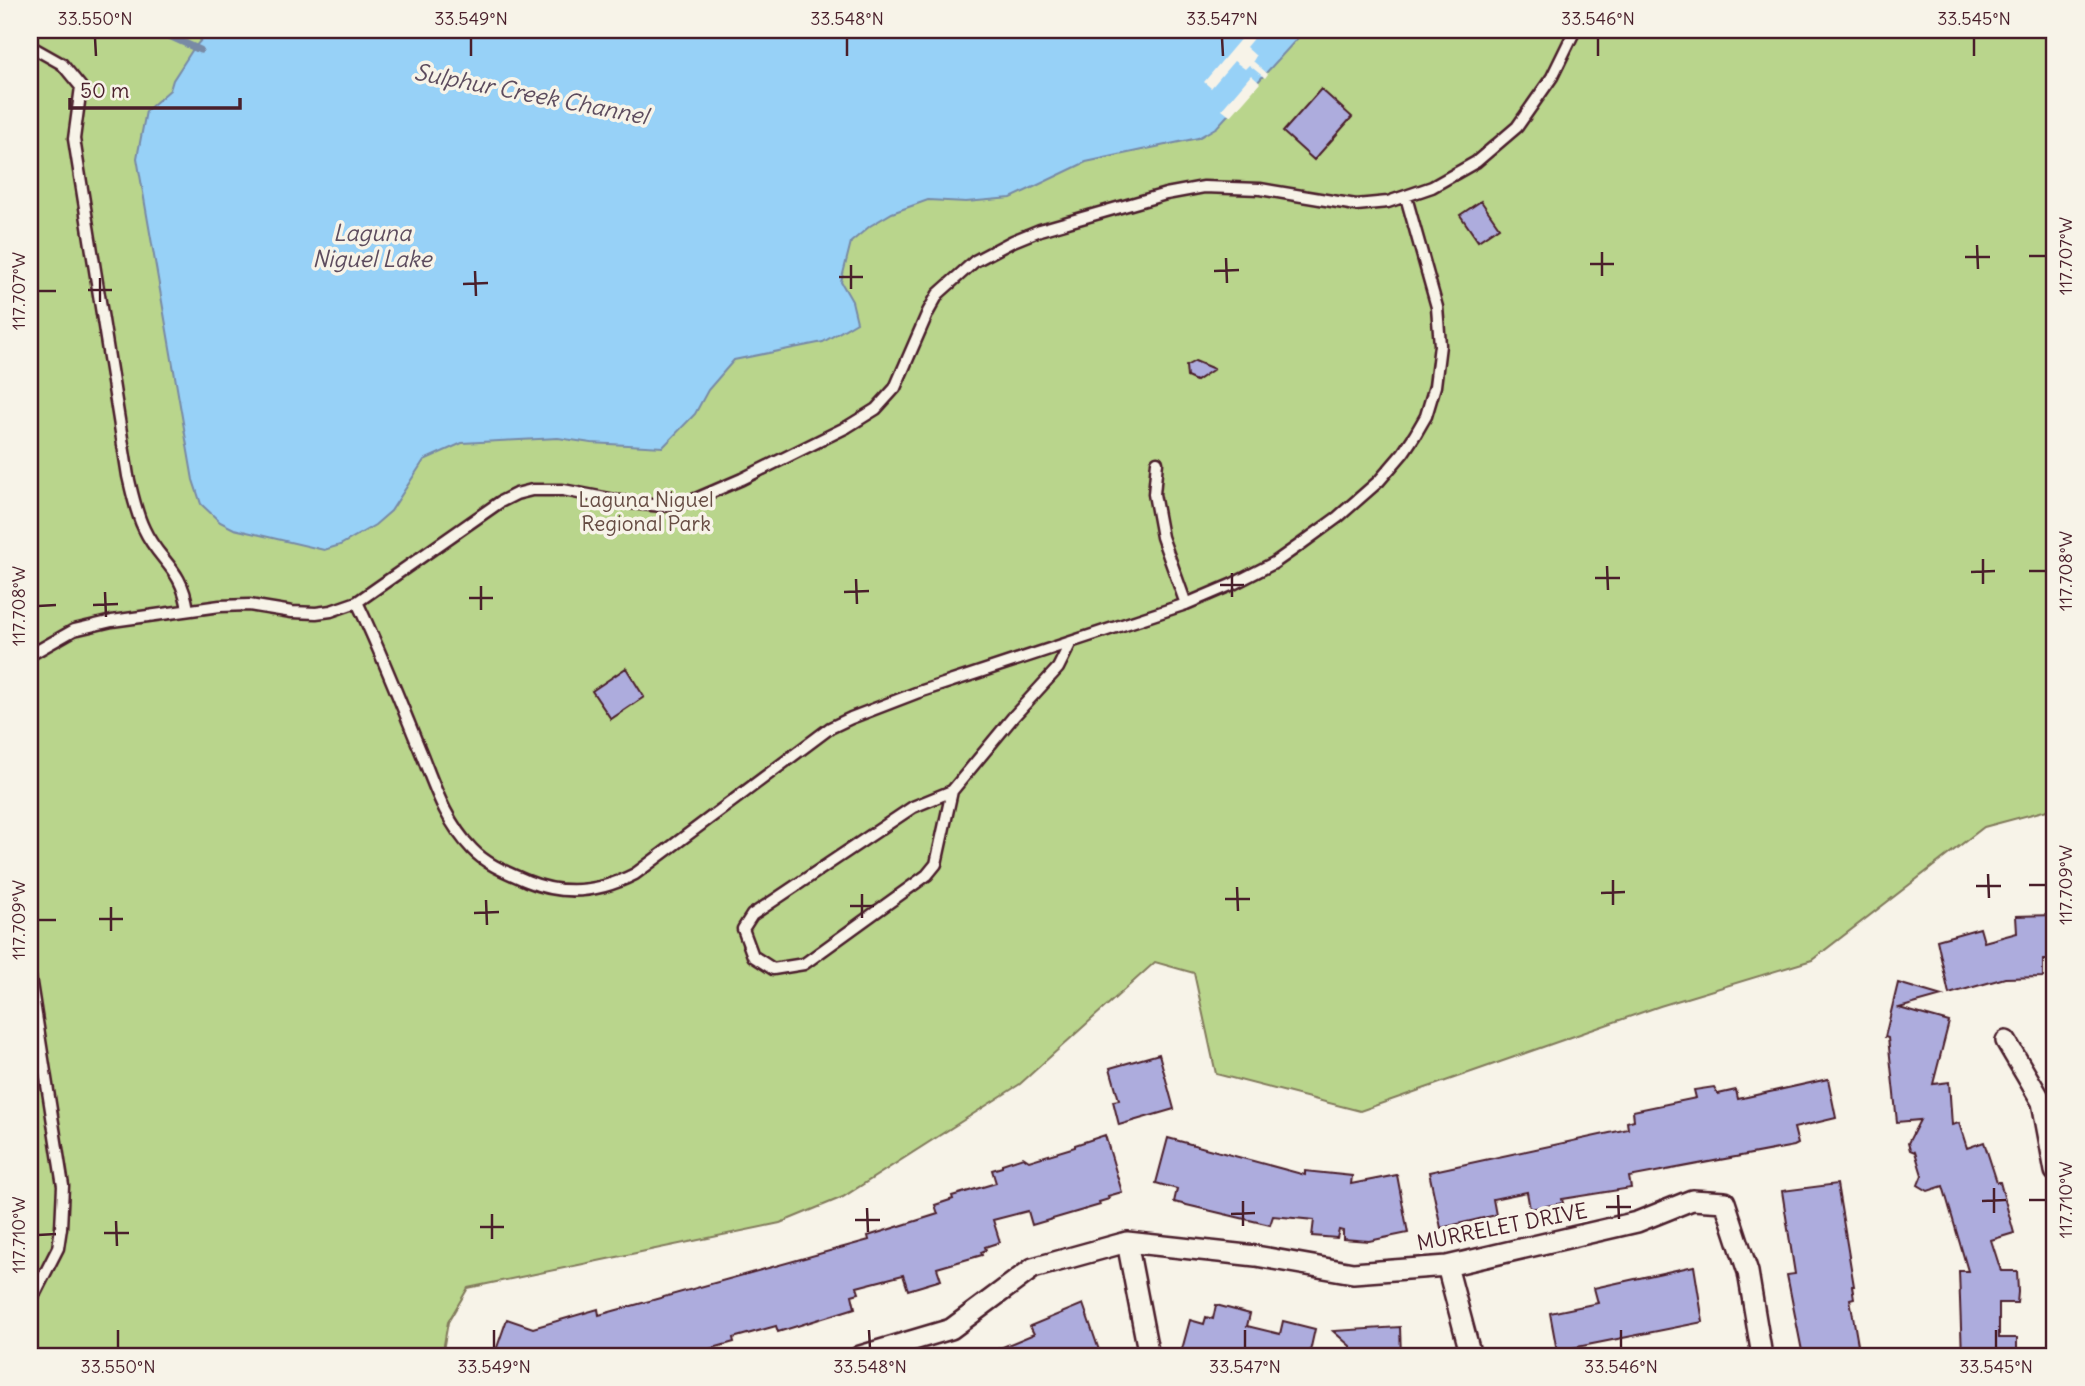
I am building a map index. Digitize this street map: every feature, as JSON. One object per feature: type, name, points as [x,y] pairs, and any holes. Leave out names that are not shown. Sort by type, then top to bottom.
[{"type":"street","points":[[2006,1041],[2042,1102],[2055,1171]]},
{"type":"street","name":"MURRELET DRIVE","points":[[860,1356],[951,1329],[1033,1268],[1126,1242],[1256,1256],[1353,1273],[1447,1266],[1637,1223],[1692,1200],[1725,1202],[1748,1272],[1762,1356]]},
{"type":"street","points":[[1126,1242],[1149,1356]]},
{"type":"street","points":[[1447,1266],[1471,1356]]},
{"type":"lane","points":[[30,655],[74,630],[112,621],[188,610],[249,605],[292,612],[331,611],[357,602],[485,512],[516,494],[532,490],[563,490],[648,506],[675,505],[705,496],[743,480],[847,427],[876,409],[895,388],[938,294],[949,282],[991,251],[1040,230],[1175,192],[1204,187],[1260,189],[1356,205],[1406,197],[1457,174],[1496,147],[1517,127],[1552,77],[1575,30]]},
{"type":"lane","points":[[33,47],[62,64],[81,88],[74,139],[128,476],[144,530],[177,575],[184,588],[188,610]]},
{"type":"lane","points":[[357,602],[449,819],[461,837],[485,861],[541,887],[558,890],[597,888],[635,874],[830,728],[916,693],[1186,604],[1233,584],[1274,563],[1338,517],[1379,481],[1403,453],[1426,416],[1438,365],[1440,324],[1406,197]]},
{"type":"lane","points":[[1157,462],[1154,494],[1162,537],[1186,604]]},
{"type":"lane","points":[[952,791],[913,807],[752,915],[743,929],[753,956],[773,969],[804,964],[927,875],[936,864],[952,791],[1058,668],[1071,642]]},
{"type":"lane","points":[[30,977],[63,1186],[58,1248],[30,1303]]},
{"type":"green space","name":"Laguna Niguel Regional Park","points":[[30,30],[2055,30],[2055,808],[1984,827],[1812,960],[1660,1006],[1360,1111],[1216,1074],[1194,973],[1155,962],[1020,1084],[843,1197],[780,1223],[468,1288],[448,1322],[442,1356],[30,1356]]},
{"type":"water","name":"Laguna Niguel Lake","points":[[210,30],[1305,30],[1217,127],[1198,138],[1086,162],[1011,198],[966,202],[928,200],[892,213],[870,226],[851,242],[841,282],[852,301],[857,322],[823,342],[734,360],[708,390],[695,414],[663,447],[591,443],[558,438],[462,443],[424,460],[391,511],[375,525],[340,545],[324,550],[234,529],[220,522],[201,504],[193,480],[137,158],[146,111],[170,90],[173,80],[193,49]]},
{"type":"pier","points":[[1248,30],[1260,30],[1246,47],[1256,56],[1253,61],[1268,74],[1265,78],[1249,65],[1245,69],[1234,61],[1211,88],[1204,82]]},
{"type":"pier","points":[[1251,75],[1260,83],[1231,116],[1222,109]]},
{"type":"building","points":[[1321,89],[1352,117],[1314,160],[1283,132]]},
{"type":"building","points":[[1481,201],[1499,227],[1478,241],[1460,215]]},
{"type":"building","points":[[1195,361],[1214,369],[1196,381],[1187,377],[1186,366]]},
{"type":"building","points":[[626,668],[644,697],[611,719],[592,691]]},
{"type":"building","points":[[2055,915],[2055,960],[2043,960],[2043,977],[2005,978],[1949,994],[1937,940],[1980,928],[1984,942],[2017,933],[2016,916]]},
{"type":"building","points":[[1898,983],[1942,996],[1899,1008],[1949,1022],[1933,1084],[1949,1082],[1952,1125],[1959,1123],[1967,1148],[1984,1142],[1997,1182],[2000,1182],[2014,1233],[1991,1240],[2001,1271],[2017,1271],[2018,1292],[2017,1303],[1999,1303],[1999,1338],[2017,1338],[2017,1356],[1962,1356],[1959,1271],[1968,1271],[1943,1186],[1928,1191],[1918,1185],[1922,1175],[1915,1152],[1910,1150],[1908,1143],[1920,1120],[1897,1122],[1888,1038],[1885,1037]]},
{"type":"building","points":[[1159,1054],[1174,1109],[1119,1125],[1113,1101],[1119,1100],[1110,1068]]},
{"type":"building","points":[[1828,1079],[1836,1118],[1794,1128],[1798,1144],[1794,1146],[1629,1177],[1631,1188],[1562,1199],[1563,1203],[1530,1209],[1527,1192],[1493,1199],[1496,1215],[1441,1228],[1429,1172],[1628,1129],[1627,1122],[1634,1120],[1633,1111],[1696,1098],[1694,1090],[1714,1087],[1718,1094],[1736,1090],[1738,1099]]},
{"type":"building","points":[[1105,1135],[1122,1192],[1108,1196],[1109,1199],[1099,1202],[1100,1205],[1032,1225],[1028,1211],[993,1220],[1000,1242],[985,1247],[982,1255],[937,1268],[941,1280],[908,1290],[903,1275],[857,1287],[859,1293],[852,1295],[855,1308],[778,1332],[776,1326],[733,1338],[734,1342],[685,1356],[494,1356],[507,1319],[533,1328],[598,1309],[599,1315],[869,1240],[868,1236],[938,1214],[935,1205],[953,1199],[952,1196],[996,1183],[992,1170],[1002,1167],[1002,1164],[1023,1157],[1029,1161]]},
{"type":"building","points":[[1168,1138],[1305,1175],[1305,1171],[1352,1176],[1351,1184],[1397,1175],[1408,1233],[1369,1241],[1343,1239],[1343,1231],[1339,1230],[1337,1238],[1312,1236],[1314,1220],[1273,1216],[1270,1225],[1174,1202],[1177,1189],[1156,1183]]},
{"type":"building","points":[[1837,1184],[1854,1286],[1854,1298],[1850,1299],[1860,1356],[1803,1356],[1787,1275],[1795,1274],[1782,1191]]},
{"type":"building","points":[[1694,1266],[1703,1322],[1557,1351],[1550,1313],[1598,1303],[1594,1288]]},
{"type":"building","points":[[1083,1304],[1101,1356],[981,1356],[1034,1334],[1030,1326]]},
{"type":"building","points":[[1216,1305],[1250,1314],[1247,1326],[1280,1334],[1283,1321],[1315,1329],[1309,1356],[1193,1356],[1181,1353],[1190,1320],[1204,1324],[1206,1317],[1213,1319]]},
{"type":"building","points":[[1400,1327],[1401,1356],[1350,1356],[1350,1346],[1333,1331]]},
{"type":"waterway","points":[[30,34],[32,30]]},
{"type":"waterway","points":[[156,30],[200,50]]},
{"type":"water label","name":"Sulphur Creek Channel","points":[[531,94]]}]
